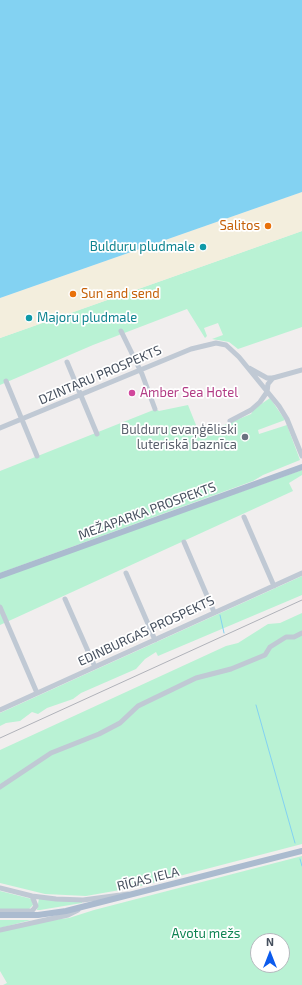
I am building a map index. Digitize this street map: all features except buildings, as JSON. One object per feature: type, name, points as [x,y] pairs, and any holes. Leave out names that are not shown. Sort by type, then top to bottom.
[{"type":"main road","name":"MEŽAPARKA PROSPEKTS","points":[[0,576],[302,467]]},
{"type":"main road","name":"RĪGAS IELA","points":[[84,906],[302,851]]},
{"type":"main road","points":[[0,915],[38,915],[84,906]]},
{"type":"street","points":[[121,331],[140,370],[155,409]]},
{"type":"street","name":"DZINTARU PROSPEKTS","points":[[0,428],[140,370],[210,343],[226,345],[239,357],[246,367]]},
{"type":"street","points":[[67,362],[97,434]]},
{"type":"street","points":[[246,367],[267,378],[273,378],[302,370]]},
{"type":"street","points":[[246,367],[279,406],[287,419],[302,456]]},
{"type":"street","points":[[230,421],[251,410],[260,402],[267,392],[268,384],[273,378]]},
{"type":"street","points":[[6,381],[38,456]]},
{"type":"street","points":[[244,516],[274,586]]},
{"type":"street","points":[[184,542],[214,612]]},
{"type":"street","points":[[126,573],[155,640]]},
{"type":"street","name":"EDINBURGAS PROSPEKTS","points":[[0,710],[302,573]]},
{"type":"street","points":[[65,599],[96,667]]},
{"type":"street","points":[[0,607],[37,694]]},
{"type":"street","points":[[0,787],[51,752],[99,734],[120,723],[138,706],[196,678],[231,669],[265,655],[270,647],[286,637],[294,637],[302,633]]},
{"type":"street","points":[[0,888],[32,896],[83,900],[131,894]]},
{"type":"street","points":[[0,911],[32,911],[36,906],[32,896]]},
{"type":"street","name":"RĪGAS IELA","points":[[0,930],[68,915],[84,906]]},
{"type":"green space","points":[[302,231],[302,327],[238,349],[229,342],[212,339],[223,335],[218,323],[204,328],[207,336],[205,338],[187,309],[93,345],[0,385],[0,338]]},
{"type":"green space","points":[[270,398],[285,420],[258,430],[259,434],[287,425],[300,460],[263,475],[253,481],[0,573],[0,471],[156,409],[159,411],[188,405],[200,435],[251,414],[254,409]]},
{"type":"green space","points":[[302,470],[302,475],[289,483],[293,491],[0,625],[0,579],[15,572]]},
{"type":"green space","points":[[302,576],[302,595],[158,656],[156,652],[145,659],[136,669],[81,693],[73,699],[47,708],[38,714],[32,712],[20,721],[6,723],[0,726],[0,713]]},
{"type":"green space","points":[[302,613],[302,844],[137,887],[86,896],[45,894],[0,883],[0,750],[226,646],[238,643],[268,624],[280,623]]},
{"type":"green space","name":"Avotu mežs","points":[[302,856],[302,985],[3,985],[7,983],[0,971],[0,932],[42,921],[69,918],[94,910]]},
{"type":"green space","points":[[0,891],[32,899],[33,905],[29,909],[0,910]]},
{"type":"green space","points":[[39,898],[82,901],[82,903],[37,910]]},
{"type":"green space","points":[[0,920],[31,920],[0,928]]},
{"type":"sand","name":"Bulduru pludmale","points":[[302,192],[302,231],[0,338],[0,298]]},
{"type":"water","points":[[0,0],[302,0],[302,192],[0,298]]},
{"type":"waterway","points":[[220,615],[224,633]]},
{"type":"waterway","points":[[256,705],[295,843]]},
{"type":"waterway","points":[[300,859],[302,866]]},
{"type":"railway","points":[[0,738],[302,600]]},
{"type":"place","name":"Salitos","points":[[268,226]]},
{"type":"place","name":"Bulduru pludmale","points":[[203,247]]},
{"type":"place","name":"Sun and send","points":[[73,294]]},
{"type":"place","name":"Majoru pludmale","points":[[29,318]]},
{"type":"place","name":"Amber Sea Hotel","points":[[132,393]]},
{"type":"place","name":"Bulduru evaņģēliski luteriskā baznīca","points":[[245,437]]}]
